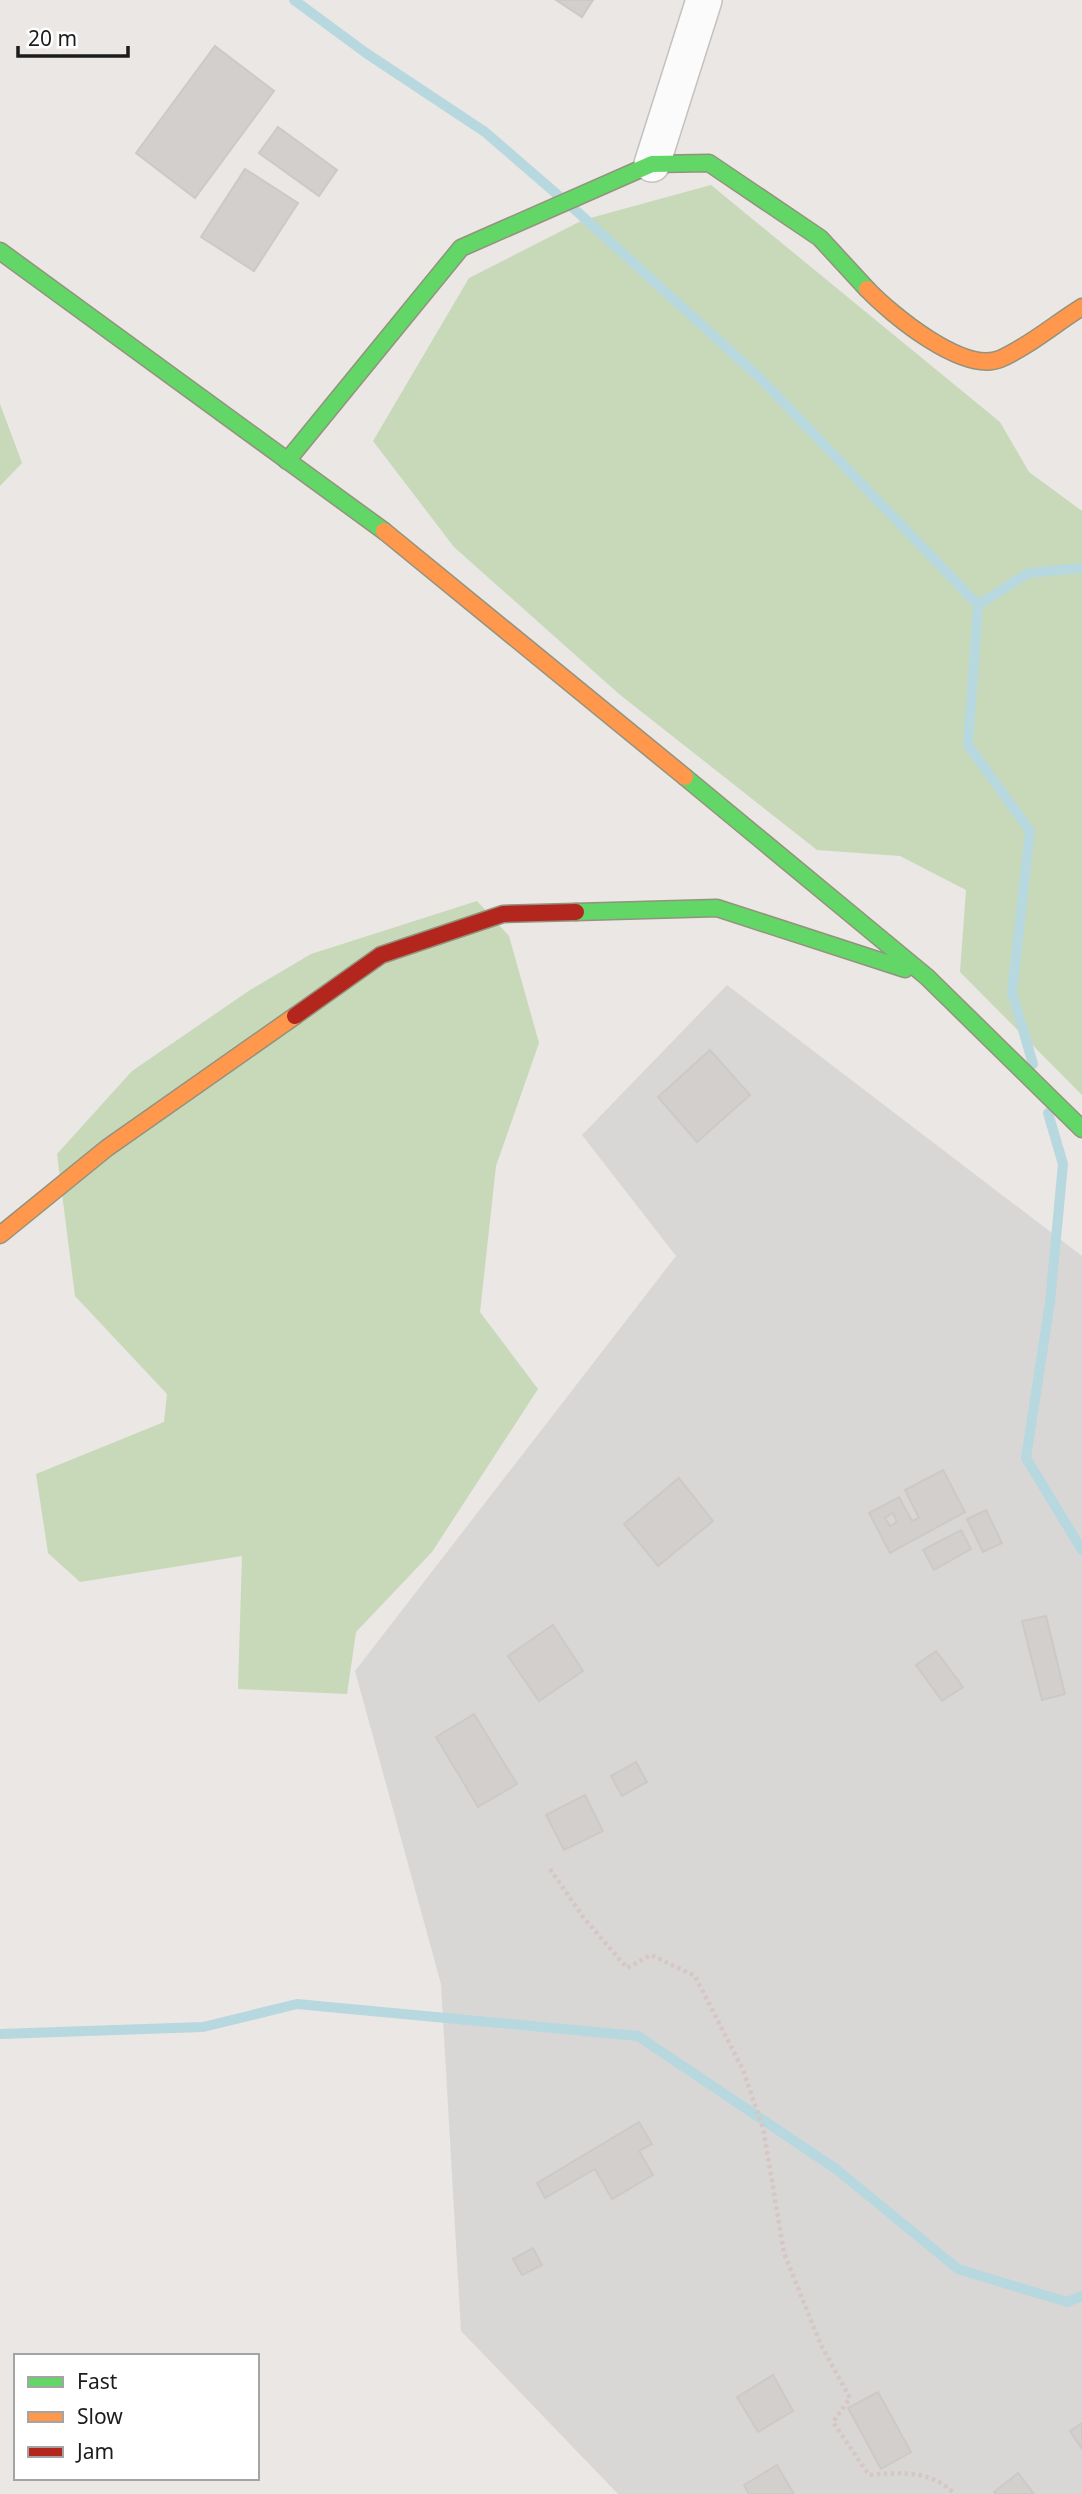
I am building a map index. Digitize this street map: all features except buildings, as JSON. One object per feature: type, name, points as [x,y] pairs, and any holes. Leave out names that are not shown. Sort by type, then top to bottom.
[{"type":"street","points":[[652,164],[705,0]]},
{"type":"street","points":[[287,461],[461,248],[652,164],[709,163],[820,238],[891,314],[967,360],[998,360],[1082,307]]},
{"type":"street","points":[[0,251],[419,557],[927,976],[1082,1129]]},
{"type":"street","points":[[0,1235],[107,1148],[381,955],[503,914],[718,908],[927,976]]},
{"type":"path","points":[[550,1869],[583,1917],[627,1968],[651,1955],[695,1976],[743,2070],[763,2128],[784,2253],[802,2290],[821,2345],[850,2398],[833,2422],[869,2475],[906,2472],[940,2480],[954,2494]]},
{"type":"shaded area","points":[[727,985],[1082,1256],[1082,2494],[618,2494],[461,2331],[441,1984],[355,1671],[676,1256],[582,1135]]},
{"type":"green space","points":[[711,185],[1000,422],[1029,472],[1082,511],[1082,1095],[960,972],[966,890],[900,856],[817,850],[619,694],[454,547],[373,441],[469,278],[583,220]]},
{"type":"green space","points":[[0,404],[22,463],[0,486]]},
{"type":"green space","points":[[477,901],[509,936],[539,1043],[496,1166],[480,1312],[538,1389],[432,1552],[356,1632],[347,1694],[238,1689],[242,1556],[80,1582],[48,1553],[36,1474],[164,1422],[167,1394],[75,1296],[57,1154],[132,1071],[250,990],[311,954]]},
{"type":"waterway","points":[[294,0],[366,53],[485,132],[559,196]]},
{"type":"waterway","points":[[571,206],[760,378],[978,605]]},
{"type":"waterway","points":[[1033,1064],[1012,992],[1030,831],[968,745],[978,605],[1028,573],[1082,568]]},
{"type":"waterway","points":[[1048,1113],[1063,1164],[1050,1302],[1026,1458],[1082,1550]]},
{"type":"waterway","points":[[0,2034],[203,2027],[297,2004],[638,2036],[836,2169],[958,2269],[1067,2302],[1082,2296]]},
{"type":"traffic: fast","points":[[287,461],[461,248],[652,164],[709,163],[820,238],[867,289]]},
{"type":"traffic: fast","points":[[0,251],[384,531]]},
{"type":"traffic: fast","points":[[685,777],[927,977],[1082,1129]]},
{"type":"traffic: fast","points":[[576,912],[717,908],[905,969]]},
{"type":"traffic: slow","points":[[867,289],[893,313],[929,339],[967,358],[985,361],[1000,359],[1010,354],[1082,307]]},
{"type":"traffic: slow","points":[[384,531],[685,777]]},
{"type":"traffic: slow","points":[[0,1235],[107,1148],[295,1016]]},
{"type":"traffic: jam","points":[[295,1016],[381,955],[503,914],[576,912]]}]
